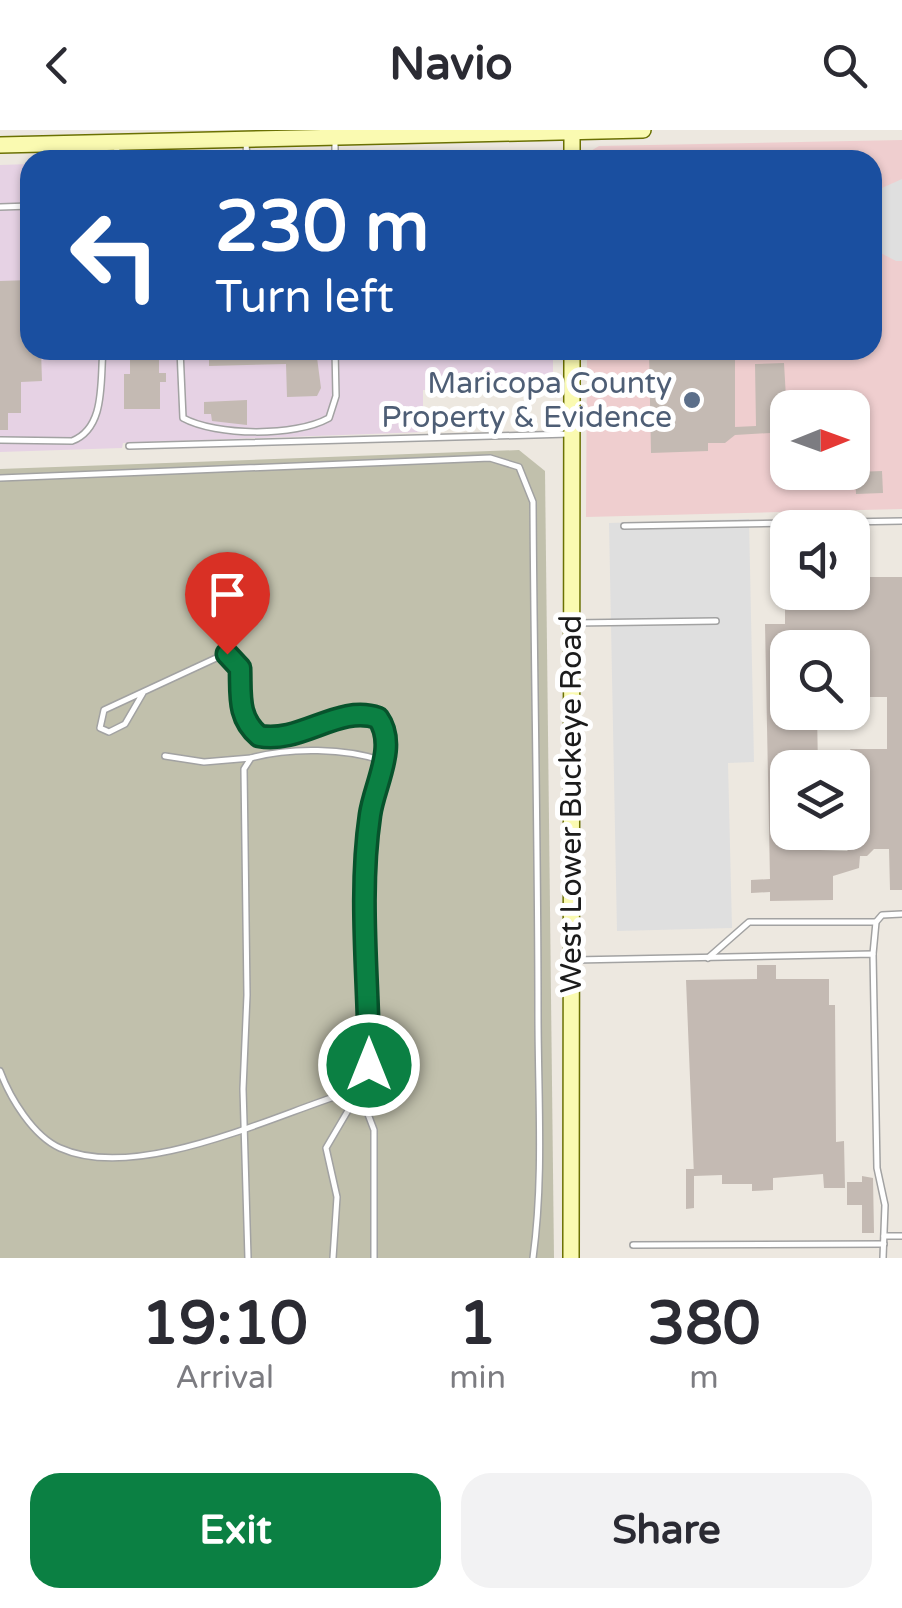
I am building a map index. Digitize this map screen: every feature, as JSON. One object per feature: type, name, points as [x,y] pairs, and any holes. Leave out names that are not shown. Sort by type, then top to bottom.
[{"type":"main road","points":[[0,145],[246,140],[306,134],[335,137],[374,133],[643,130]]},
{"type":"main road","name":"West Lower Buckeye Road","points":[[571,1258],[572,360]]},
{"type":"lane","points":[[335,137],[335,150]]},
{"type":"lane","points":[[246,140],[246,150]]},
{"type":"lane","points":[[117,142],[117,150]]},
{"type":"lane","points":[[0,440],[72,441],[83,436],[97,413],[101,360]]},
{"type":"lane","points":[[180,360],[183,418],[207,431],[254,431],[318,424],[329,418],[336,396],[336,360]]},
{"type":"lane","points":[[129,446],[572,434]]},
{"type":"lane","points":[[0,478],[490,458],[518,467],[533,502],[538,734],[541,1136],[539,1226],[533,1258]]},
{"type":"lane","points":[[624,526],[902,521]]},
{"type":"lane","points":[[571,623],[716,622]]},
{"type":"lane","points":[[143,692],[124,724],[108,732],[100,728],[104,710],[143,692],[227,654],[240,668],[241,710],[247,726],[259,736],[296,736],[350,715],[378,718],[385,728],[383,761],[369,818],[369,1065],[326,1148],[337,1197],[333,1258]]},
{"type":"lane","points":[[166,756],[204,762],[313,752],[383,761]]},
{"type":"lane","points":[[248,1258],[242,787],[252,758]]},
{"type":"lane","points":[[883,1258],[885,1206],[876,1168],[873,954],[876,922],[882,915],[902,914]]},
{"type":"lane","points":[[708,958],[749,922],[876,922]]},
{"type":"lane","points":[[572,960],[873,954]]},
{"type":"lane","points":[[0,1071],[38,1132],[74,1153],[146,1156],[340,1095],[355,1097],[370,1111],[374,1130],[374,1258]]},
{"type":"lane","points":[[633,1246],[884,1240],[902,1236]]},
{"type":"shaded area","points":[[902,140],[902,509],[586,517],[587,360],[882,360],[882,150],[592,150],[599,146]]},
{"type":"shaded area","points":[[20,164],[20,360],[553,360],[553,389],[423,390],[423,432],[123,443],[122,448],[0,452],[0,165]]},
{"type":"shaded area","points":[[902,179],[902,261],[882,254],[882,188]]},
{"type":"shaded area","points":[[519,450],[545,471],[554,1258],[0,1258],[0,469]]},
{"type":"shaded area","points":[[749,519],[754,762],[728,763],[732,928],[617,931],[609,523]]},
{"type":"building","points":[[20,280],[20,360],[41,360],[42,381],[21,382],[21,413],[8,413],[8,430],[0,430],[0,281]]},
{"type":"building","points":[[130,360],[159,360],[159,373],[166,373],[166,382],[160,382],[160,409],[124,409],[124,374],[130,374]]},
{"type":"building","points":[[209,360],[317,360],[321,388],[317,396],[287,397],[286,364],[209,366]]},
{"type":"building","name":"Maricopa County Property & Evidence","points":[[649,360],[735,360],[735,427],[756,426],[755,364],[784,363],[786,390],[770,390],[770,433],[735,435],[725,443],[708,443],[708,451],[651,453]]},
{"type":"building","points":[[247,400],[247,425],[212,421],[211,414],[204,414],[204,402]]},
{"type":"building","points":[[870,471],[882,471],[883,493],[856,494],[856,490],[870,490]]},
{"type":"building","points":[[870,577],[902,577],[902,890],[890,890],[889,849],[874,849],[867,856],[860,856],[859,868],[833,876],[833,900],[770,901],[770,892],[751,893],[751,880],[770,879],[765,624],[785,624],[785,610],[870,610]],"holes":[[[770,630],[870,630],[870,697],[887,697],[887,749],[850,749],[870,750],[870,850],[770,850],[770,750],[818,750],[817,730],[770,730]]]},
{"type":"building","points":[[757,965],[776,965],[776,979],[829,979],[829,1005],[835,1005],[836,1142],[844,1141],[845,1188],[824,1188],[823,1174],[773,1178],[773,1190],[752,1191],[752,1184],[722,1184],[722,1175],[694,1176],[686,980],[757,979]]},
{"type":"building","points":[[686,1169],[694,1169],[694,1208],[686,1209]]},
{"type":"building","points":[[862,1176],[873,1178],[874,1233],[862,1233],[862,1205],[847,1205],[847,1182],[862,1182]]},
{"type":"place","name":"Maricopa County Property & Evidence","points":[[692,400]]},
{"type":"route","points":[[227,654],[234,657],[240,668],[241,710],[247,726],[259,736],[296,736],[350,715],[378,718],[385,728],[388,742],[369,818],[369,1065]]}]
